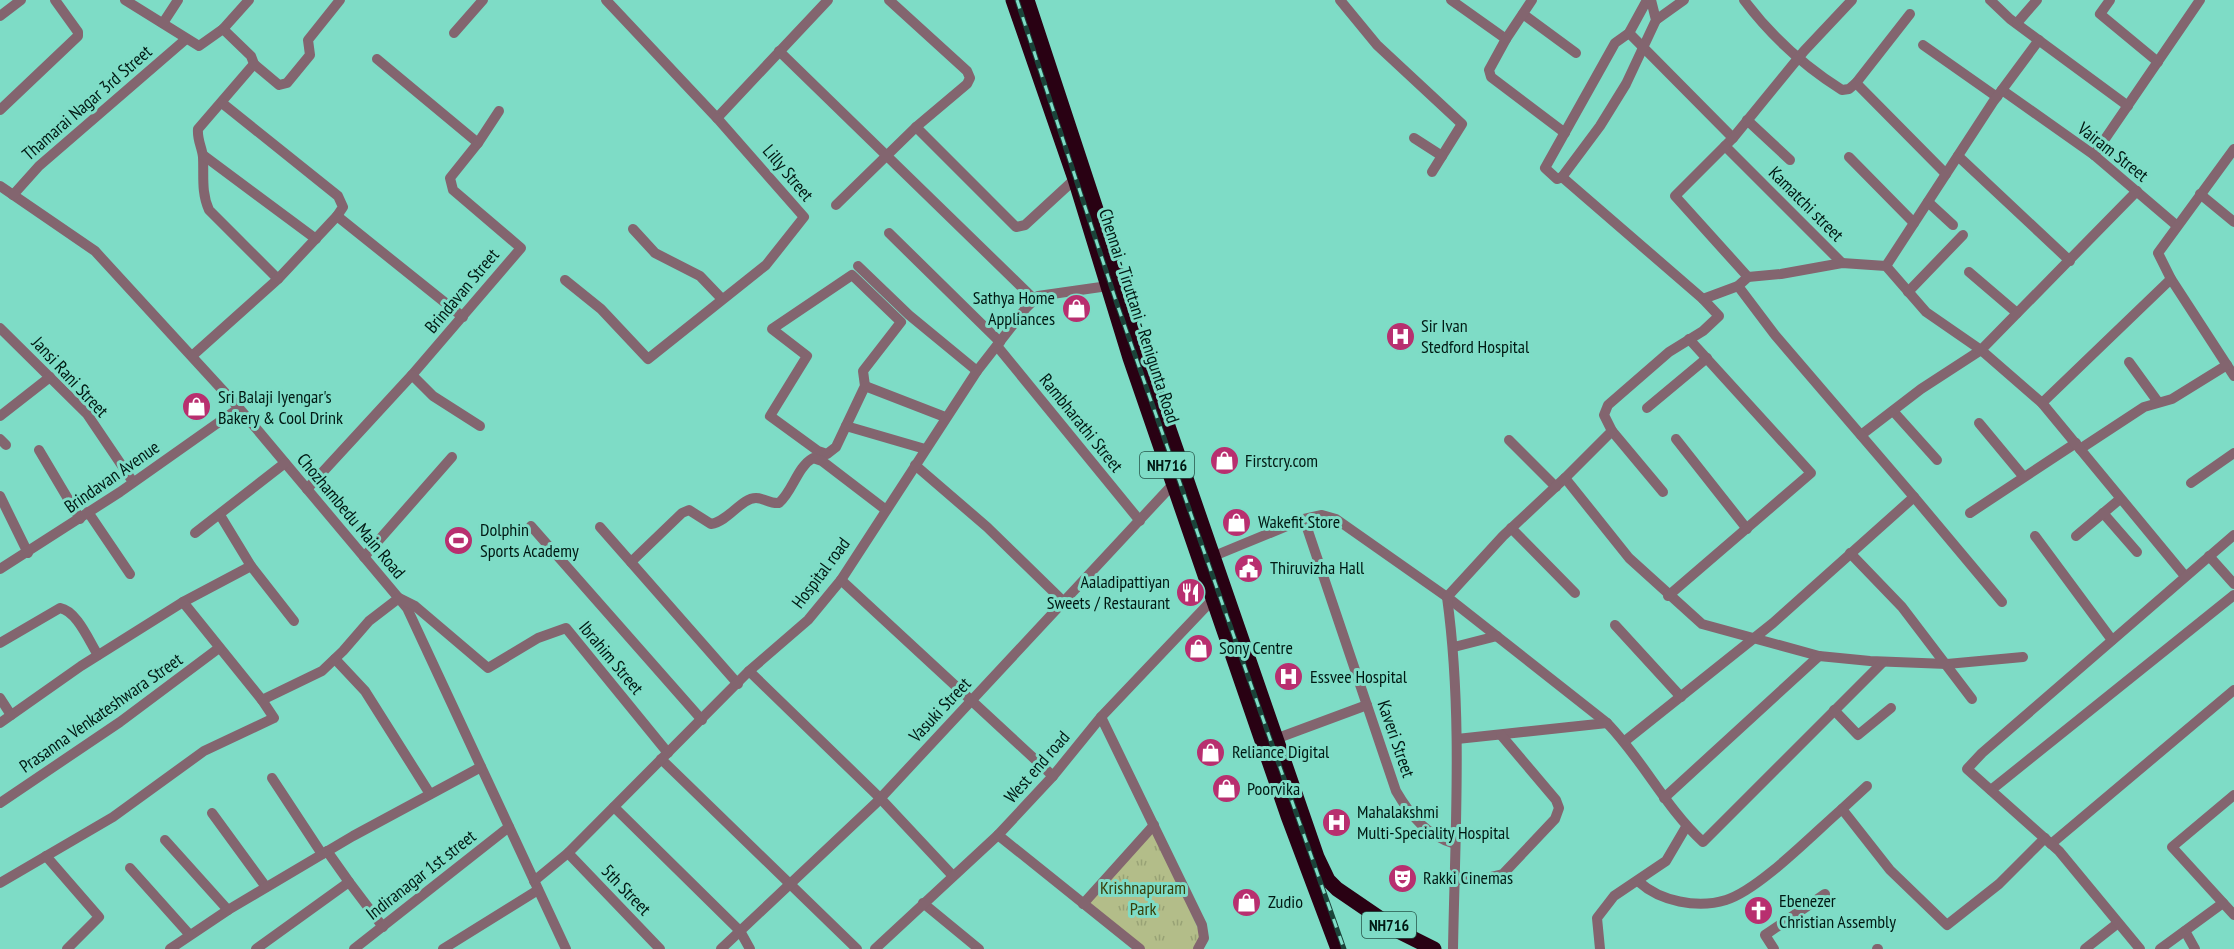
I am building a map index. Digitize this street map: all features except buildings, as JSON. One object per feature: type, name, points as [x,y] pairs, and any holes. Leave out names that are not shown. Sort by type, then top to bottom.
[{"type":"highway","name":"Chennai - Tiruttani - Renigunta Road","points":[[1013,0],[1075,179],[1108,286],[1221,595],[1278,738],[1317,857],[1329,880],[1347,897]]},
{"type":"highway","name":"Chennai - Tiruttani - Renigunta Road","points":[[1027,0],[1180,479],[1214,556],[1221,595],[1288,816],[1338,949]]},
{"type":"highway","points":[[1331,927],[1336,899],[1347,897]]},
{"type":"highway","name":"NH716","points":[[1347,897],[1400,932],[1434,949]]},
{"type":"street","points":[[0,16],[21,0]]},
{"type":"street","points":[[0,110],[78,36],[78,32],[55,0]]},
{"type":"street","points":[[125,0],[200,46],[223,29],[249,0]]},
{"type":"street","points":[[163,23],[178,0]]},
{"type":"street","points":[[223,29],[251,56],[254,64],[279,85],[287,83],[310,55],[308,40],[340,0]]},
{"type":"street","points":[[454,33],[483,0]]},
{"type":"street","points":[[606,0],[717,118],[828,0]]},
{"type":"street","points":[[836,205],[916,128],[967,84],[970,78],[968,71],[889,0]]},
{"type":"street","points":[[1340,0],[1377,45],[1461,122],[1461,126],[1432,172]]},
{"type":"street","points":[[1451,0],[1506,39]]},
{"type":"street","points":[[1532,0],[1506,39],[1490,70],[1491,77],[1565,133]]},
{"type":"street","points":[[1649,0],[1656,20]]},
{"type":"street","points":[[1649,0],[1629,33],[1615,43],[1545,168],[1557,179],[1562,177],[1600,126],[1626,84],[1656,20],[1684,0]]},
{"type":"street","points":[[1744,0],[1761,23],[1798,58],[1842,90],[1849,90],[1856,83],[1910,14]]},
{"type":"street","points":[[1703,299],[1738,286],[1748,277],[1675,196],[1729,142],[1798,58],[1852,0]]},
{"type":"street","points":[[1990,0],[2039,40],[2128,106]]},
{"type":"street","points":[[2017,23],[2037,0]]},
{"type":"street","points":[[2110,0],[2100,14],[2158,62]]},
{"type":"street","points":[[2094,155],[2200,0]]},
{"type":"street","points":[[1523,14],[1576,53]]},
{"type":"street","name":"Kamatchi street","points":[[1629,33],[1842,263]]},
{"type":"street","name":"Thamarai Nagar 3rd Street","points":[[13,195],[39,166],[186,39]]},
{"type":"street","points":[[1886,266],[1958,156],[2039,40]]},
{"type":"street","name":"Vairam Street","points":[[1923,45],[2094,155],[2176,225]]},
{"type":"street","points":[[779,51],[1035,300],[1051,294],[1108,286]]},
{"type":"street","points":[[377,59],[478,142],[499,111]]},
{"type":"street","points":[[254,64],[198,129],[197,139],[203,155],[202,185],[209,210],[278,279]]},
{"type":"street","points":[[1856,83],[1946,174]]},
{"type":"street","points":[[192,356],[278,279],[343,207],[338,196],[222,103]]},
{"type":"street","name":"Lilly Street","points":[[565,280],[601,309],[648,359],[766,265],[804,218],[717,118]]},
{"type":"street","points":[[1747,120],[1790,160]]},
{"type":"street","points":[[916,128],[1016,226],[1025,225],[1075,179]]},
{"type":"street","points":[[1414,138],[1442,156]]},
{"type":"street","name":"Brindavan Street","points":[[307,489],[412,375],[521,248],[453,190],[450,178],[478,142]]},
{"type":"street","points":[[2234,149],[2159,249],[2171,279],[2234,376]]},
{"type":"street","points":[[203,155],[316,239]]},
{"type":"street","points":[[1958,156],[2070,261]]},
{"type":"street","points":[[1849,157],[1914,223]]},
{"type":"street","points":[[1562,177],[1703,299],[1719,316],[1703,332],[1669,352],[1608,405],[1604,415],[1612,431],[1663,492]]},
{"type":"street","name":"Chozhambedu Main Road","points":[[0,186],[95,251],[239,408],[407,608],[566,949]]},
{"type":"street","points":[[1861,435],[1980,350],[2137,191]]},
{"type":"street","points":[[2200,194],[2234,222]]},
{"type":"street","points":[[1928,202],[1953,225]]},
{"type":"street","points":[[337,216],[463,317]]},
{"type":"street","points":[[633,229],[655,253],[700,276],[722,299]]},
{"type":"street","name":"Rambharathi Street","points":[[889,233],[999,344],[1140,521]]},
{"type":"street","points":[[1908,292],[1963,235]]},
{"type":"street","points":[[1842,263],[1886,266],[1926,312],[1980,350],[2042,404],[2185,576]]},
{"type":"street","name":"Kamatchi street","points":[[1748,277],[1781,274],[1842,263]]},
{"type":"street","points":[[858,266],[909,315],[977,371]]},
{"type":"street","points":[[1969,272],[2017,313]]},
{"type":"street","points":[[852,275],[901,322],[863,371],[866,386],[836,447],[827,454],[818,451],[770,416],[807,356],[772,329],[852,275]]},
{"type":"street","points":[[2042,404],[2171,279]]},
{"type":"street","points":[[1738,286],[1775,335],[2002,602]]},
{"type":"street","name":"Hospital road","points":[[443,949],[536,886],[749,671],[808,620],[841,580],[977,371],[1035,300]]},
{"type":"street","name":"Jansi Rani Street","points":[[0,328],[87,414],[133,482]]},
{"type":"street","points":[[1668,596],[1810,473],[1689,339]]},
{"type":"street","points":[[1647,408],[1707,358]]},
{"type":"street","points":[[2129,362],[2158,402]]},
{"type":"street","points":[[1970,513],[2023,476],[2144,407],[2172,399],[2227,364]]},
{"type":"street","points":[[412,375],[433,396],[480,426]]},
{"type":"street","points":[[0,416],[50,377]]},
{"type":"street","points":[[866,386],[945,417]]},
{"type":"street","name":"Brindavan Avenue","points":[[0,569],[28,553],[239,408]]},
{"type":"street","points":[[1893,411],[1937,460]]},
{"type":"street","points":[[1978,423],[2023,476]]},
{"type":"street","points":[[846,426],[925,449]]},
{"type":"street","points":[[1447,597],[1510,528],[1556,487],[1612,431]]},
{"type":"street","points":[[1676,439],[1747,529]]},
{"type":"street","points":[[1509,440],[1556,487]]},
{"type":"street","points":[[39,450],[84,515],[130,574]]},
{"type":"street","points":[[2192,483],[2234,453]]},
{"type":"street","points":[[364,557],[452,457]]},
{"type":"street","points":[[631,562],[682,513],[689,510],[711,524],[724,520],[748,500],[757,498],[775,503],[782,500],[806,464],[813,458],[822,461],[886,510]]},
{"type":"street","points":[[195,533],[285,463]]},
{"type":"street","points":[[915,465],[987,527],[1064,602]]},
{"type":"street","points":[[1565,478],[1629,558],[1668,596],[1702,624],[1819,656],[1883,662],[1947,664],[2023,657]]},
{"type":"street","name":"Vasuki Street","points":[[721,949],[880,798],[1180,479]]},
{"type":"street","points":[[0,496],[28,553]]},
{"type":"street","points":[[1625,741],[1773,623],[1914,497]]},
{"type":"street","points":[[2076,536],[2120,499]]},
{"type":"street","points":[[2103,513],[2137,552]]},
{"type":"street","points":[[220,515],[251,566],[294,621]]},
{"type":"street","points":[[1214,556],[1304,519],[1322,515],[1336,519],[1447,597],[1607,723],[1625,741],[1686,827],[1702,842],[1883,662]]},
{"type":"street","name":"Kaveri Street","points":[[1304,519],[1396,790],[1404,805],[1428,831],[1455,844]]},
{"type":"street","points":[[531,526],[702,720]]},
{"type":"street","points":[[600,527],[738,684]]},
{"type":"street","points":[[1510,528],[1575,592]]},
{"type":"street","points":[[2140,949],[2048,841],[1967,769],[1982,753],[2234,535]]},
{"type":"street","points":[[2035,536],[2112,640]]},
{"type":"street","points":[[1850,553],[1902,607],[1972,699]]},
{"type":"street","points":[[2209,556],[2234,584]]},
{"type":"street","points":[[0,723],[98,655],[183,602],[251,566]]},
{"type":"street","points":[[841,580],[1053,776]]},
{"type":"street","name":"West end road","points":[[875,949],[998,835],[1053,776],[1101,717],[1221,595]]},
{"type":"street","points":[[1990,790],[2234,595]]},
{"type":"street","points":[[1447,597],[1454,647],[1457,739],[1453,949]]},
{"type":"street","points":[[262,700],[322,671],[369,621],[399,598]]},
{"type":"street","name":"Ibrahim Street","points":[[399,598],[415,606],[488,668],[538,638],[566,627],[664,756]]},
{"type":"street","points":[[0,883],[113,816],[204,751],[273,718],[262,700],[183,602]]},
{"type":"street","points":[[0,643],[60,608],[69,611],[98,655]]},
{"type":"street","points":[[1614,625],[1681,697]]},
{"type":"street","points":[[1454,647],[1497,636]]},
{"type":"street","name":"Prasanna Venkateshwara Street","points":[[0,804],[120,722],[219,648]]},
{"type":"street","points":[[1664,798],[1819,656]]},
{"type":"street","points":[[335,659],[365,691],[430,794]]},
{"type":"street","points":[[749,671],[880,798],[953,876]]},
{"type":"street","points":[[1842,809],[1890,870],[1947,925],[2234,690]]},
{"type":"street","points":[[0,698],[11,715]]},
{"type":"street","points":[[1278,738],[1367,705]]},
{"type":"street","points":[[1834,710],[1858,735],[1891,708]]},
{"type":"street","points":[[1101,717],[1202,925],[1204,938],[1198,949]]},
{"type":"street","points":[[1457,739],[1607,723]]},
{"type":"street","points":[[1454,880],[1482,879],[1503,874],[1556,819],[1559,808],[1556,800],[1501,735]]},
{"type":"street","points":[[664,756],[857,949]]},
{"type":"street","points":[[170,949],[189,934],[266,887],[481,766]]},
{"type":"street","points":[[272,778],[324,853],[383,927]]},
{"type":"street","points":[[1639,882],[1662,898],[1686,902],[1728,900],[1769,873],[1867,786]]},
{"type":"street","points":[[2234,795],[2172,847],[2234,915]]},
{"type":"street","points":[[614,807],[740,931],[750,949]]},
{"type":"street","points":[[212,813],[266,887]]},
{"type":"street","points":[[1083,904],[1154,825]]},
{"type":"street","name":"Indiranagar 1st street","points":[[354,949],[509,827]]},
{"type":"street","points":[[1600,949],[1597,918],[1614,896],[1639,882],[1666,861],[1686,827]]},
{"type":"street","points":[[998,835],[1140,949]]},
{"type":"street","points":[[165,840],[228,910]]},
{"type":"street","name":"5th Street","points":[[568,853],[660,949]]},
{"type":"street","points":[[46,856],[99,917],[67,949]]},
{"type":"street","points":[[130,868],[189,934]]},
{"type":"street","points":[[256,949],[349,882]]},
{"type":"street","points":[[1774,949],[1766,935],[1825,894]]},
{"type":"street","points":[[923,903],[979,949]]},
{"type":"street","points":[[2160,949],[2223,903]]},
{"type":"street","points":[[2085,949],[2118,923]]},
{"type":"street","points":[[2185,931],[2195,949]]},
{"type":"green space","name":"Krishnapuram Park","points":[[1153,830],[1201,935],[1195,949],[1143,949],[1087,903]]},
{"type":"railway","points":[[1017,0],[1117,304],[1344,949]]},
{"type":"place","name":"Sathya Home Appliances","points":[[1076,308]]},
{"type":"place","name":"Sir Ivan Stedford Hospital","points":[[1400,336]]},
{"type":"place","name":"Sri Balaji Iyengar's Bakery & Cool Drink","points":[[197,407]]},
{"type":"place","name":"Firstcry.com","points":[[1224,461]]},
{"type":"place","name":"Wakefit Store","points":[[1237,522]]},
{"type":"place","name":"Dolphin Sports Academy","points":[[459,540]]},
{"type":"place","name":"Thiruvizha Hall","points":[[1249,568]]},
{"type":"place","name":"Aaladipattiyan Sweets / Restaurant","points":[[1191,592]]},
{"type":"place","name":"Sony Centre","points":[[1198,648]]},
{"type":"place","name":"Essvee Hospital","points":[[1289,677]]},
{"type":"place","name":"Reliance Digital","points":[[1211,752]]},
{"type":"place","name":"Poorvika","points":[[1226,789]]},
{"type":"place","name":"Mahalakshmi Multi-Speciality Hospital","points":[[1336,822]]},
{"type":"place","name":"Rakki Cinemas","points":[[1402,878]]},
{"type":"place","name":"Zudio","points":[[1247,902]]},
{"type":"place","name":"Ebenezer Christian Assembly","points":[[1758,911]]}]
